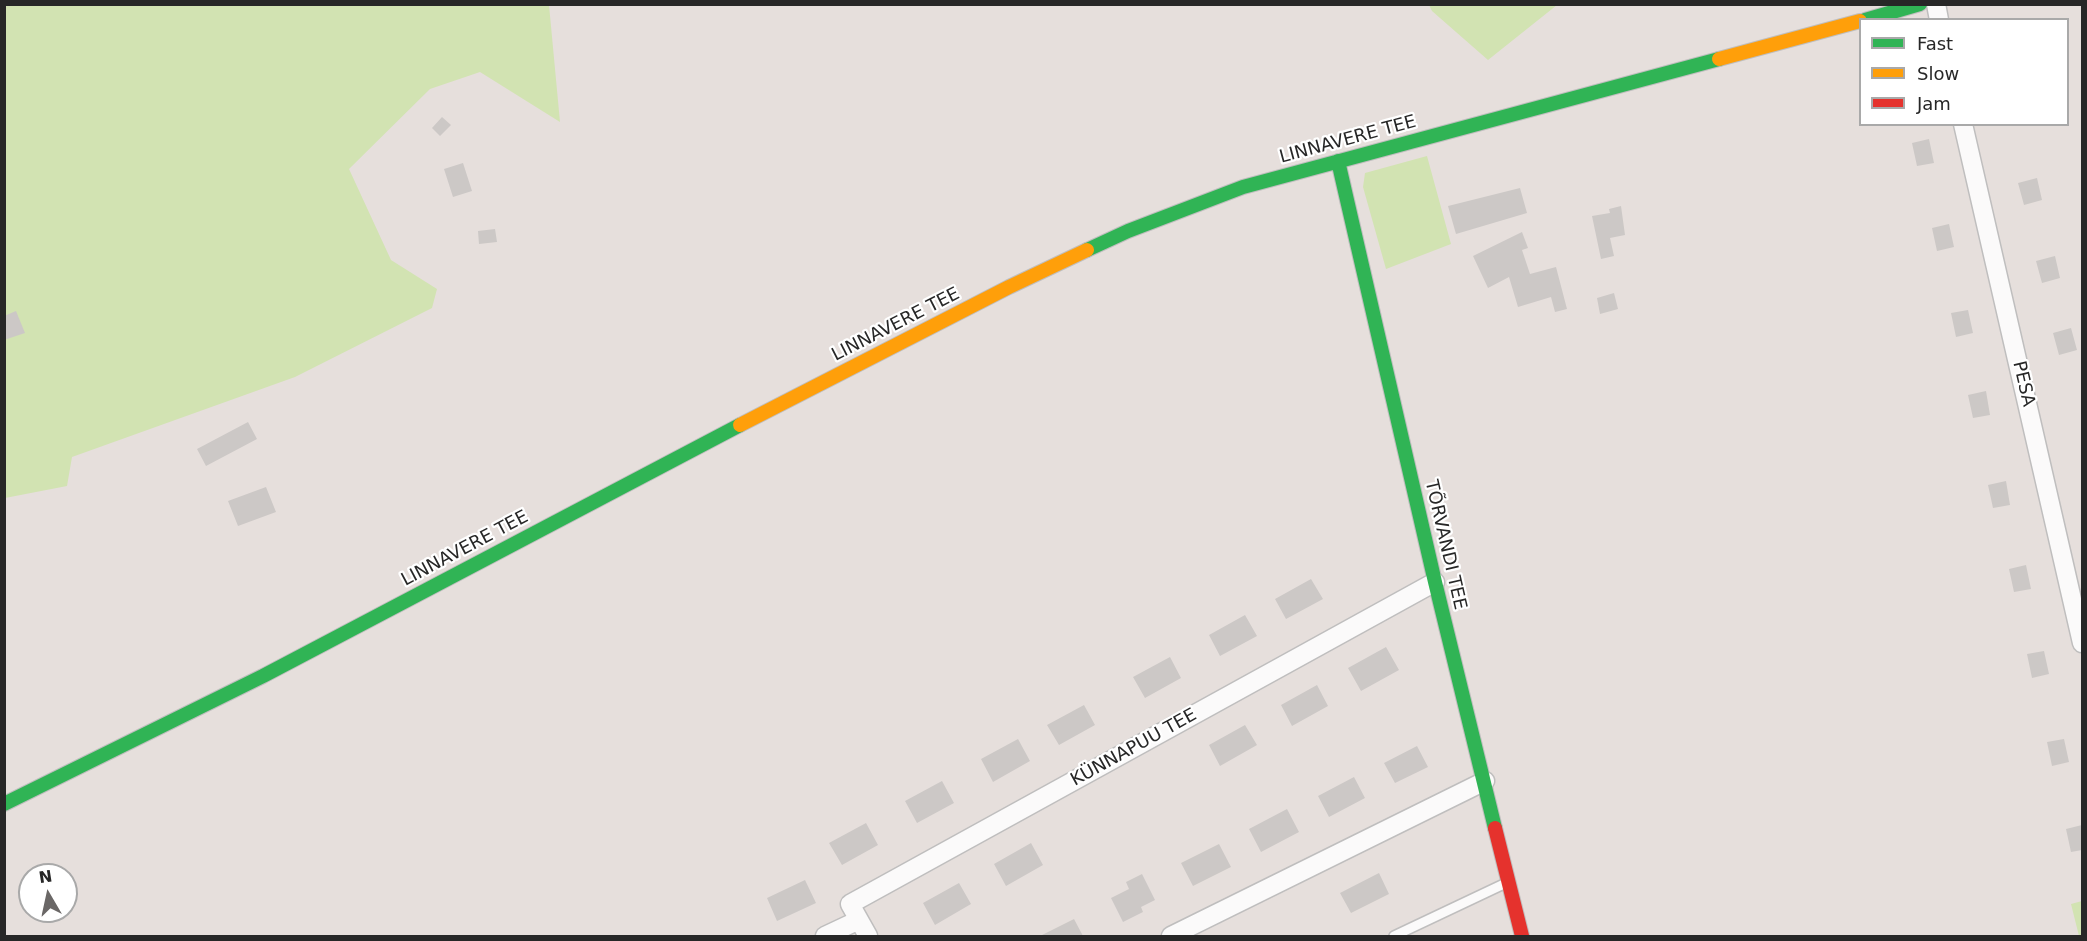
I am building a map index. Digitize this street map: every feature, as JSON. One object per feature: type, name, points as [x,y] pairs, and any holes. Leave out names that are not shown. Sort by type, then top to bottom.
[{"type":"street","points":[[1872,18],[1920,4]]},
{"type":"street","name":"LINNAVERE TEE","points":[[4,804],[263,676],[700,446],[1020,282],[1128,231],[1243,187],[1859,21]]},
{"type":"street","name":"PESA","points":[[1964,126],[2082,643]]},
{"type":"street","name":"TÕRVANDI TEE","points":[[1338,161],[1435,582],[1522,936]]},
{"type":"street","name":"KÜNNAPUU TEE","points":[[859,920],[850,904],[1435,582]]},
{"type":"street","points":[[1171,936],[1485,781]]},
{"type":"street","points":[[825,936],[859,920],[868,936]]},
{"type":"lane","points":[[1394,936],[1510,881]]},
{"type":"green space","points":[[5,5],[549,5],[560,122],[480,72],[430,89],[349,169],[391,260],[437,289],[432,308],[295,377],[72,457],[67,486],[5,498]]},
{"type":"green space","points":[[1429,5],[1557,5],[1488,60],[1432,11]]},
{"type":"green space","points":[[1427,156],[1451,244],[1386,269],[1363,187],[1365,173]]},
{"type":"green space","points":[[2082,901],[2082,936],[2079,936],[2071,904]]},
{"type":"building","points":[[442,117],[451,125],[440,136],[432,128]]},
{"type":"building","points":[[1929,139],[1934,163],[1917,166],[1912,143]]},
{"type":"building","points":[[463,163],[472,191],[453,197],[444,169]]},
{"type":"building","points":[[2037,178],[2042,200],[2024,205],[2018,183]]},
{"type":"building","points":[[1520,188],[1527,213],[1456,234],[1448,206]]},
{"type":"building","points":[[1621,206],[1625,235],[1610,238],[1614,256],[1601,259],[1592,216],[1610,213],[1609,209]]},
{"type":"building","points":[[1949,224],[1954,247],[1937,251],[1932,228]]},
{"type":"building","points":[[495,229],[497,242],[479,244],[478,231]]},
{"type":"building","points":[[1522,232],[1528,248],[1522,250],[1530,274],[1556,267],[1567,309],[1555,312],[1551,297],[1518,307],[1509,277],[1488,288],[1473,256]]},
{"type":"building","points":[[2055,256],[2060,278],[2042,283],[2036,261]]},
{"type":"building","points":[[1614,293],[1618,309],[1600,314],[1597,298]]},
{"type":"building","points":[[1968,310],[1973,333],[1956,337],[1951,313]]},
{"type":"building","points":[[16,311],[25,333],[4,340],[4,316]]},
{"type":"building","points":[[2071,328],[2077,350],[2059,355],[2053,333]]},
{"type":"building","points":[[1986,391],[1990,415],[1973,418],[1968,395]]},
{"type":"building","points":[[248,422],[257,439],[206,466],[197,449]]},
{"type":"building","points":[[2006,481],[2010,505],[1993,508],[1988,485]]},
{"type":"building","points":[[266,487],[276,512],[238,526],[228,501]]},
{"type":"building","points":[[2026,565],[2031,589],[2014,592],[2009,569]]},
{"type":"building","points":[[1311,579],[1323,599],[1286,619],[1275,599]]},
{"type":"building","points":[[1245,615],[1257,636],[1220,656],[1209,635]]},
{"type":"building","points":[[1386,647],[1399,670],[1361,691],[1348,668]]},
{"type":"building","points":[[2044,651],[2049,674],[2032,678],[2027,654]]},
{"type":"building","points":[[1170,657],[1181,678],[1145,698],[1133,677]]},
{"type":"building","points":[[1317,685],[1328,706],[1292,726],[1281,705]]},
{"type":"building","points":[[1084,705],[1095,725],[1059,745],[1047,725]]},
{"type":"building","points":[[1245,725],[1257,745],[1220,766],[1209,745]]},
{"type":"building","points":[[1018,739],[1030,761],[993,782],[981,759]]},
{"type":"building","points":[[2064,739],[2069,762],[2052,766],[2047,742]]},
{"type":"building","points":[[1417,746],[1428,767],[1395,783],[1384,763]]},
{"type":"building","points":[[1354,777],[1365,798],[1329,817],[1318,796]]},
{"type":"building","points":[[942,781],[954,803],[917,823],[905,801]]},
{"type":"building","points":[[1287,809],[1299,832],[1261,852],[1249,829]]},
{"type":"building","points":[[866,823],[878,845],[842,865],[829,843]]},
{"type":"building","points":[[2082,825],[2082,850],[2071,852],[2066,829]]},
{"type":"building","points":[[1031,843],[1043,865],[1006,886],[994,864]]},
{"type":"building","points":[[1219,844],[1231,867],[1193,886],[1181,863]]},
{"type":"building","points":[[1379,873],[1389,894],[1351,913],[1340,893]]},
{"type":"building","points":[[1142,874],[1155,900],[1141,907],[1143,912],[1123,922],[1111,898],[1129,889],[1126,882]]},
{"type":"building","points":[[805,880],[816,903],[777,921],[767,898]]},
{"type":"building","points":[[959,883],[971,904],[935,925],[923,903]]},
{"type":"building","points":[[1074,919],[1083,936],[1040,936]]},
{"type":"traffic: fast","points":[[1872,18],[1920,4]]},
{"type":"traffic: fast","points":[[1087,250],[1128,231],[1243,187],[1719,59]]},
{"type":"traffic: fast","points":[[1338,161],[1435,582],[1495,828]]},
{"type":"traffic: fast","points":[[4,804],[263,676],[740,425]]},
{"type":"traffic: slow","points":[[1719,59],[1859,21]]},
{"type":"traffic: slow","points":[[740,425],[1009,287],[1087,250]]},
{"type":"traffic: jam","points":[[1495,828],[1522,936]]}]
